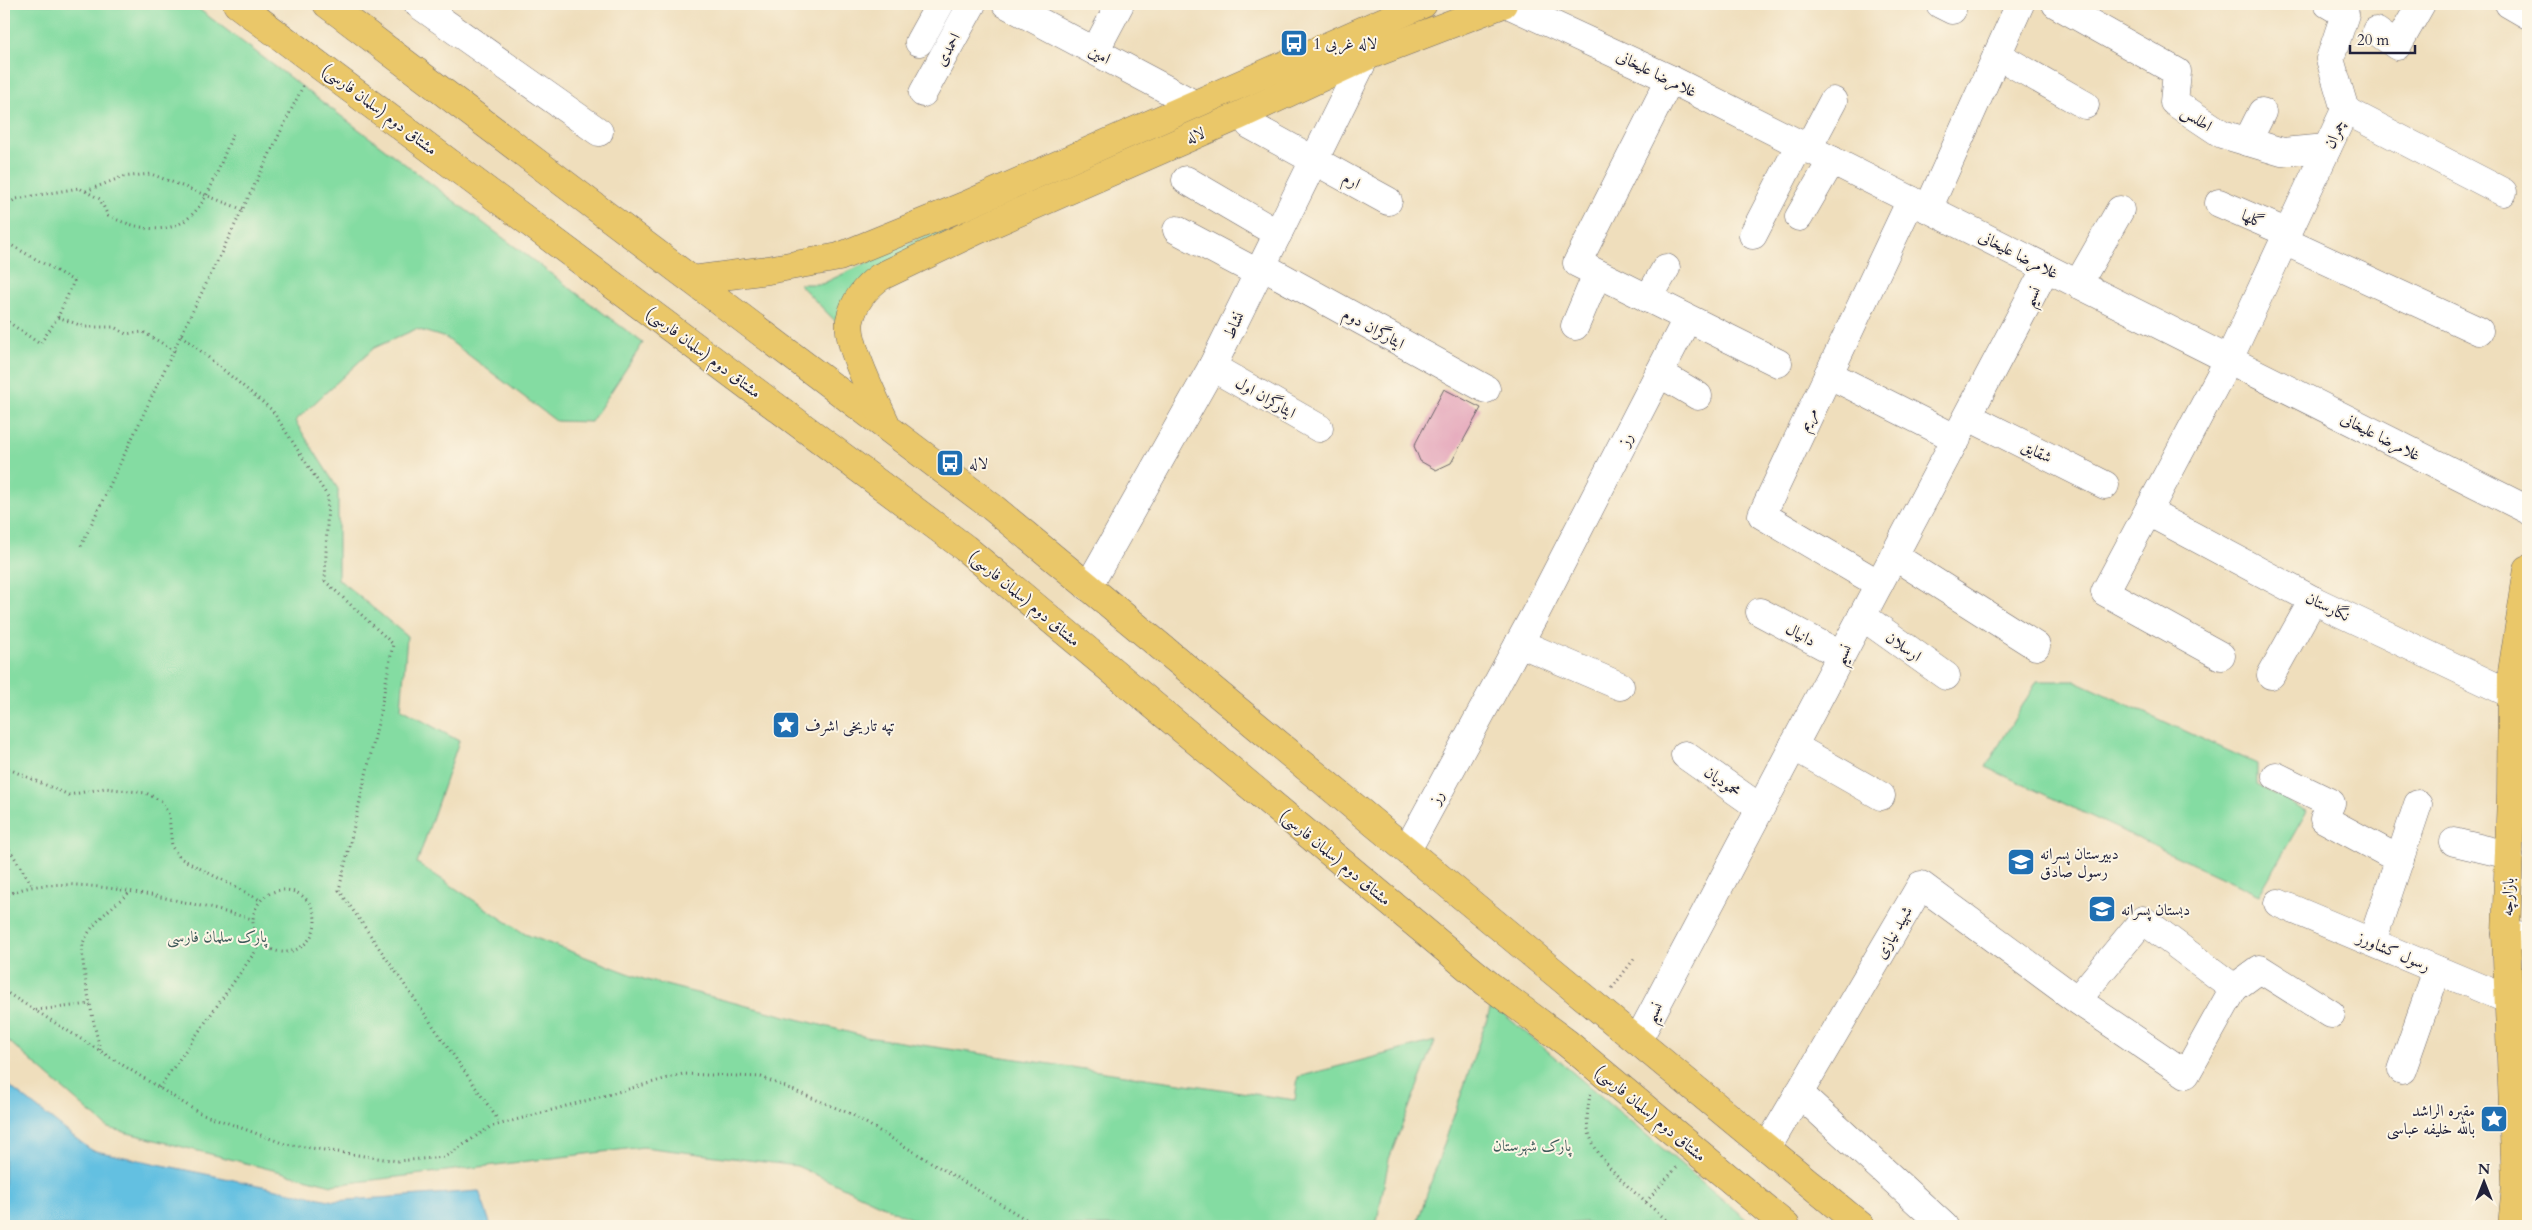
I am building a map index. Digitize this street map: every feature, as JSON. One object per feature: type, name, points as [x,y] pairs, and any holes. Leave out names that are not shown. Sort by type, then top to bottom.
[{"type":"main road","name":"مشتاق دوم (سلمان فارسی)","points":[[238,4],[965,548],[1489,985],[1567,1043],[1786,1226]]},
{"type":"main road","name":"لاله","points":[[692,280],[839,257],[964,206],[1423,4]]},
{"type":"main road","name":"لاله","points":[[888,428],[861,368],[852,337],[850,321],[858,301],[869,285],[880,277],[978,230],[1236,117],[1365,57],[1503,4]]},
{"type":"main road","points":[[333,6],[992,507],[1861,1226]]},
{"type":"main road","points":[[964,206],[978,230]]},
{"type":"main road","name":"بازارچه","points":[[2512,1226],[2522,1186],[2521,1091],[2516,1008],[2517,935],[2509,855],[2511,694],[2521,659],[2528,569]]},
{"type":"street","points":[[418,4],[599,132]]},
{"type":"street","points":[[919,42],[940,4]]},
{"type":"street","name":"احمدی","points":[[923,94],[972,4]]},
{"type":"street","name":"امین","points":[[1006,4],[1194,104]]},
{"type":"street","points":[[1095,51],[1120,4]]},
{"type":"street","name":"غلامرضا علیخانی","points":[[1508,4],[1670,79],[2528,510]]},
{"type":"street","points":[[1920,204],[1997,55],[2020,4]]},
{"type":"street","name":"چمران","points":[[2229,359],[2345,110],[2330,59],[2345,14],[2328,4]]},
{"type":"street","points":[[2376,31],[2397,46],[2421,4]]},
{"type":"street","points":[[2509,4],[2528,14]]},
{"type":"street","name":"اطلس","points":[[2072,8],[2177,72],[2174,102],[2222,134],[2282,152],[2327,148]]},
{"type":"street","points":[[1997,55],[2085,105]]},
{"type":"street","name":"نشاط","points":[[1088,587],[1212,367],[1365,57]]},
{"type":"street","points":[[1670,79],[1577,263],[1778,363]]},
{"type":"street","points":[[1753,235],[1804,146],[1833,101]]},
{"type":"street","points":[[2345,110],[2503,192]]},
{"type":"street","points":[[2247,142],[2262,112]]},
{"type":"street","name":"ارم","points":[[1250,124],[1388,201]]},
{"type":"street","points":[[1799,217],[1832,160]]},
{"type":"street","points":[[1186,180],[1278,234]]},
{"type":"street","name":"گلها","points":[[2218,203],[2286,237]]},
{"type":"street","name":"مریم","points":[[1879,584],[1762,515],[1828,374],[1920,204]]},
{"type":"street","points":[[2078,284],[2120,210]]},
{"type":"street","name":"ایثارگران دوم","points":[[1177,230],[1260,270],[1486,389]]},
{"type":"street","points":[[2286,237],[2480,331]]},
{"type":"street","points":[[1648,299],[1666,268]]},
{"type":"street","name":"نسیم","points":[[1638,1040],[2046,268]]},
{"type":"street","points":[[1575,326],[1597,274]]},
{"type":"street","name":"رز","points":[[1407,850],[1519,643],[1687,319]]},
{"type":"street","points":[[2221,656],[2105,592],[2229,359]]},
{"type":"street","name":"ایثارگران اول","points":[[1212,367],[1319,428]]},
{"type":"street","points":[[1659,373],[1698,396]]},
{"type":"street","name":"شقایق","points":[[1828,374],[2105,485]]},
{"type":"street","name":"نگارستان","points":[[2148,512],[2313,600],[2511,694]]},
{"type":"street","points":[[1894,556],[2036,646]]},
{"type":"street","points":[[2272,675],[2313,600]]},
{"type":"street","name":"دانیال","points":[[1760,612],[1841,655]]},
{"type":"street","name":"ارسلان","points":[[1862,616],[1946,676]]},
{"type":"street","points":[[1519,643],[1620,686]]},
{"type":"street","points":[[1793,746],[1881,796]]},
{"type":"street","name":"محمودیان","points":[[1685,755],[1760,808]]},
{"type":"street","points":[[2276,776],[2331,803],[2324,819],[2400,860]]},
{"type":"street","points":[[2372,942],[2418,804]]},
{"type":"street","points":[[2454,842],[2509,855]]},
{"type":"street","name":"شهید نیازی","points":[[1767,1148],[1920,885],[2077,1000],[2186,1074],[2234,988]]},
{"type":"street","name":"رسول کشاورز","points":[[2278,903],[2437,970],[2516,1008]]},
{"type":"street","points":[[2077,1000],[2143,920],[2234,988],[2260,969],[2331,1014]]},
{"type":"street","points":[[2402,1070],[2437,970]]},
{"type":"street","points":[[1799,1093],[1944,1226]]},
{"type":"path","points":[[81,546],[181,335],[244,210],[315,61]]},
{"type":"path","points":[[4,206],[16,199],[79,188],[100,199],[108,216],[129,225],[161,230],[188,220],[207,195],[234,131]]},
{"type":"path","points":[[85,191],[122,177],[151,174],[244,210]]},
{"type":"path","points":[[4,241],[74,281],[58,316],[40,344],[4,319]]},
{"type":"path","points":[[58,316],[85,327],[114,327],[126,334],[143,332],[175,350]]},
{"type":"path","points":[[181,335],[272,410],[328,497],[325,580],[393,644],[379,719],[339,890],[502,1124]]},
{"type":"path","points":[[4,767],[68,795],[105,788],[146,794],[161,801],[170,815],[172,847],[180,858],[260,900]]},
{"type":"path","points":[[4,841],[32,885]]},
{"type":"path","points":[[4,898],[32,885],[115,888],[253,919]]},
{"type":"path","points":[[285,889],[299,893],[304,897],[309,902],[315,915],[314,929],[308,941],[297,949],[283,952],[269,949],[262,942],[253,927],[253,919],[253,913],[260,900],[271,892],[285,889]]},
{"type":"path","points":[[100,1051],[84,968],[83,942],[98,920],[131,891]]},
{"type":"path","points":[[159,1088],[262,942]]},
{"type":"path","points":[[4,991],[198,1112],[285,1144],[397,1161],[445,1157],[490,1127],[683,1074],[761,1077],[852,1114],[1037,1226]]},
{"type":"path","points":[[35,1010],[91,1004]]},
{"type":"path","points":[[1591,1087],[1587,1116],[1590,1137],[1609,1167],[1674,1226]]},
{"type":"path","points":[[1646,1202],[1679,1164]]},
{"type":"green space","name":"پارک سلمان فارسی","points":[[4,4],[192,4],[643,343],[591,422],[556,421],[446,338],[416,329],[374,348],[295,421],[338,489],[338,579],[407,636],[401,709],[459,741],[417,863],[525,934],[646,980],[867,1037],[1295,1100],[1298,1077],[1435,1041],[1389,1159],[1376,1226],[927,1226],[797,1166],[643,1147],[332,1185],[108,1128],[4,1037]]},
{"type":"green space","points":[[956,220],[950,231],[915,248],[844,330],[799,284],[822,284]]},
{"type":"green space","points":[[2037,681],[2076,681],[2257,764],[2257,785],[2307,811],[2259,895],[1986,767]]},
{"type":"green space","name":"پارک شهرستان","points":[[1492,1004],[1754,1226],[1601,1226],[1585,1222],[1544,1226],[1416,1226]]},
{"type":"water","points":[[4,1082],[91,1150],[334,1201],[479,1191],[491,1226],[4,1226]]},
{"type":"building","points":[[1444,389],[1481,408],[1451,463],[1436,470],[1420,461],[1414,446]]},
{"type":"place","name":"لاله غربی 1","points":[[1294,43]]},
{"type":"place","name":"لاله","points":[[950,463]]},
{"type":"place","name":"تپه تاریخی اشرف","points":[[786,725]]},
{"type":"place","name":"دبیرستان پسرانه رسول صادق","points":[[2021,862]]},
{"type":"place","name":"دبستان پسرانه","points":[[2102,909]]},
{"type":"place","name":"مقبره الراشد بالله خلیفه عباسی","points":[[2494,1119]]}]
